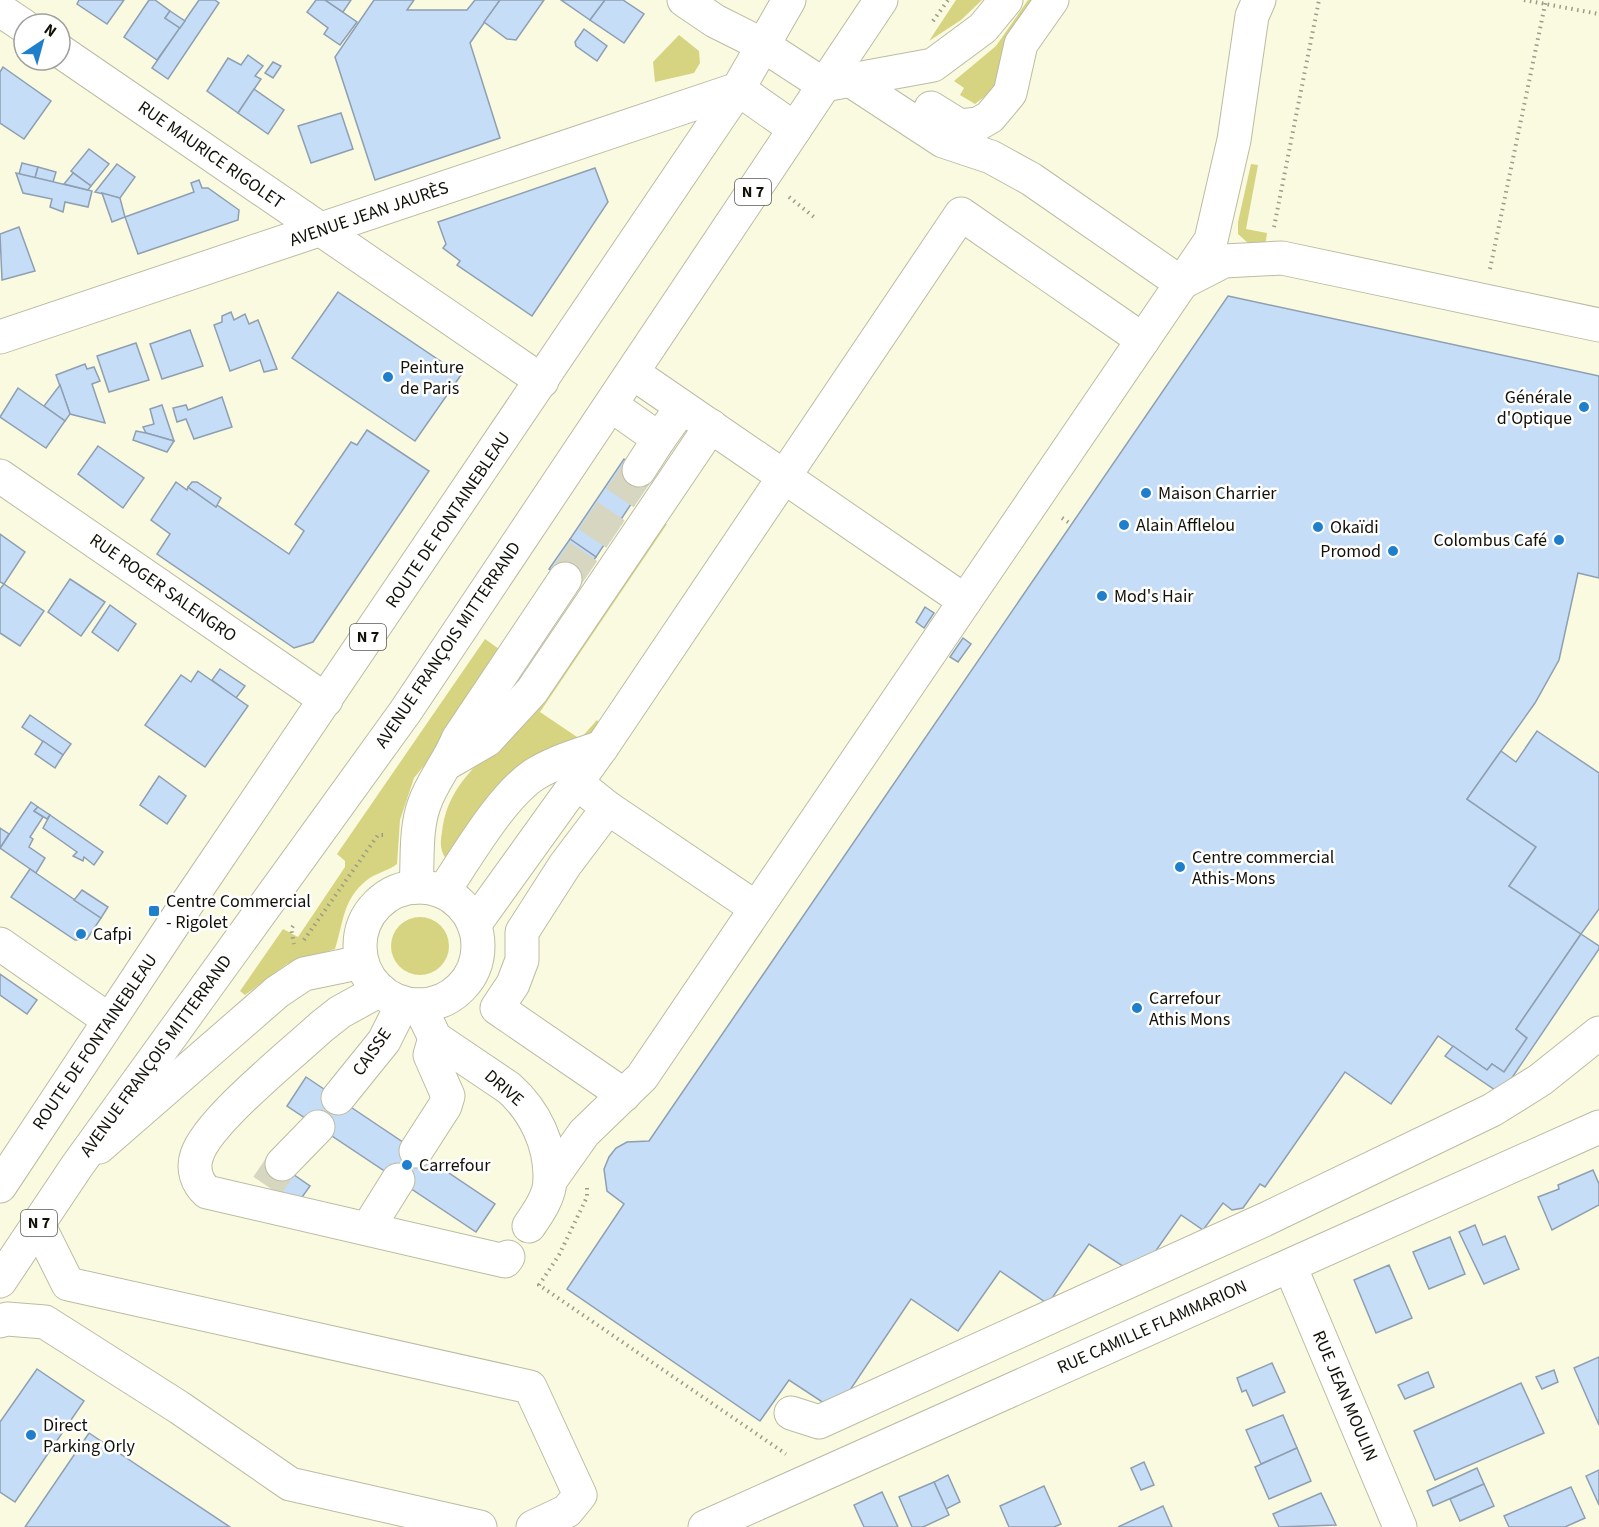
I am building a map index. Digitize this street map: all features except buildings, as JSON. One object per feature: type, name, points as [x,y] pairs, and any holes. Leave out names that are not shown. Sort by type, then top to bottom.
[{"type":"street","points":[[684,0],[715,21],[837,82],[943,141],[991,157],[1031,179],[1181,283]]},
{"type":"street","name":"ROUTE DE FONTAINEBLEAU","points":[[0,1186],[109,1020],[738,89],[761,44],[789,0]]},
{"type":"street","name":"AVENUE FRANÇOIS MITTERRAND","points":[[0,1281],[77,1166],[405,712],[795,129],[837,82],[881,0]]},
{"type":"street","points":[[837,82],[933,66],[983,28],[1006,0]]},
{"type":"street","points":[[837,82],[920,101],[960,126],[978,124],[1000,108],[1010,93],[1021,44],[1052,0]]},
{"type":"street","points":[[550,1181],[584,1133],[648,1069],[1211,240],[1234,140],[1252,16],[1259,0]]},
{"type":"street","name":"RUE MAURICE RIGOLET","points":[[72,59],[542,381]]},
{"type":"street","points":[[738,89],[795,129]]},
{"type":"street","name":"AVENUE JEAN JAURÈS","points":[[0,337],[738,89]]},
{"type":"street","points":[[474,925],[602,747],[961,214],[1143,340]]},
{"type":"street","points":[[1181,283],[1224,261],[1282,258],[1599,325]]},
{"type":"street","points":[[633,373],[965,601]]},
{"type":"street","points":[[610,405],[659,439]]},
{"type":"street","points":[[639,470],[682,407]]},
{"type":"street","points":[[449,762],[487,740],[532,691],[711,426]]},
{"type":"street","name":"RUE ROGER SALENGRO","points":[[0,476],[326,700]]},
{"type":"street","points":[[430,890],[419,833],[424,805],[435,781],[449,762],[458,739],[565,579]]},
{"type":"street","points":[[430,890],[512,794],[537,773],[577,755],[602,747]]},
{"type":"street","points":[[577,783],[608,808],[756,908]]},
{"type":"street","points":[[608,808],[565,865],[522,932],[522,960],[513,984],[497,1008],[624,1095]]},
{"type":"street","points":[[401,999],[369,977],[362,962],[362,936],[371,912],[384,899],[399,891],[430,890],[461,906],[474,925],[477,957],[467,979],[450,996],[435,1003],[401,999],[340,1012],[213,1128],[196,1157],[195,1170],[198,1184],[207,1192],[268,1184],[368,1228],[507,1259]]},
{"type":"street","points":[[0,944],[109,1020]]},
{"type":"street","points":[[77,1166],[277,992],[304,974],[362,962]]},
{"type":"street","name":"DRIVE","points":[[401,999],[435,1038],[519,1097],[541,1129],[550,1181],[540,1209],[529,1226]]},
{"type":"street","name":"CAISSE","points":[[338,1098],[384,1041],[401,999]]},
{"type":"street","points":[[791,1413],[819,1422],[1266,1219],[1492,1110],[1540,1080],[1599,1033]]},
{"type":"street","points":[[416,1151],[445,1106],[448,1096],[430,1055],[435,1038]]},
{"type":"street","points":[[268,1184],[318,1127]]},
{"type":"street","name":"RUE CAMILLE FLAMMARION","points":[[705,1527],[1599,1127]]},
{"type":"street","points":[[368,1228],[398,1180]]},
{"type":"street","points":[[38,1224],[68,1284],[530,1387],[580,1495],[567,1511],[532,1527]]},
{"type":"street","name":"RUE JEAN MOULIN","points":[[1290,1266],[1400,1527]]},
{"type":"street","points":[[0,1321],[8,1319],[45,1322],[171,1402],[290,1484],[480,1527]]},
{"type":"path","points":[[1272,236],[1319,0]]},
{"type":"path","points":[[1524,0],[1546,2],[1599,14]]},
{"type":"path","points":[[1490,270],[1546,2]]},
{"type":"path","points":[[588,1181],[586,1197],[560,1255],[539,1285],[819,1476]]},
{"type":"shaded area","points":[[956,0],[982,0],[961,20],[929,41]]},
{"type":"shaded area","points":[[1028,0],[1032,0],[997,87],[975,104],[960,95],[964,88],[954,81],[996,46]]},
{"type":"shaded area","points":[[679,35],[699,51],[700,63],[694,73],[655,82],[653,62]]},
{"type":"shaded area","points":[[1251,164],[1258,165],[1246,229],[1267,233],[1265,247],[1248,243],[1238,234],[1238,222]]},
{"type":"shaded area","points":[[667,524],[540,712],[580,739],[597,720],[599,723],[589,739],[446,859],[442,850],[441,836],[448,808],[458,788],[488,753],[660,525]]},
{"type":"shaded area","points":[[485,639],[506,654],[474,704],[414,778],[400,820],[397,864],[367,880],[353,895],[345,912],[335,949],[287,964],[245,995],[240,991],[283,929],[298,937],[345,867],[345,861],[337,854]]},
{"type":"shaded area","points":[[414,917],[426,917],[441,925],[449,940],[449,952],[441,967],[426,975],[414,975],[399,967],[391,952],[391,940],[399,925]]},
{"type":"tunnel","points":[[565,579],[639,470]]},
{"type":"tunnel","points":[[267,1186],[282,1164]]},
{"type":"place","name":"Peinture de Paris","points":[[388,377]]},
{"type":"place","name":"Générale d'Optique","points":[[1584,407]]},
{"type":"place","name":"Maison Charrier","points":[[1146,493]]},
{"type":"place","name":"Alain Afflelou","points":[[1124,525]]},
{"type":"place","name":"Okaïdi","points":[[1318,527]]},
{"type":"place","name":"Colombus Café","points":[[1559,540]]},
{"type":"place","name":"Promod","points":[[1393,551]]},
{"type":"place","name":"Mod's Hair","points":[[1102,596]]},
{"type":"place","name":"Centre commercial Athis-Mons","points":[[1180,867]]},
{"type":"place","name":"Centre Commercial - Rigolet","points":[[154,911]]},
{"type":"place","name":"Cafpi","points":[[81,934]]},
{"type":"place","name":"Carrefour Athis Mons","points":[[1137,1008]]},
{"type":"place","name":"Carrefour","points":[[407,1165]]},
{"type":"place","name":"Direct Parking Orly","points":[[31,1435]]}]
